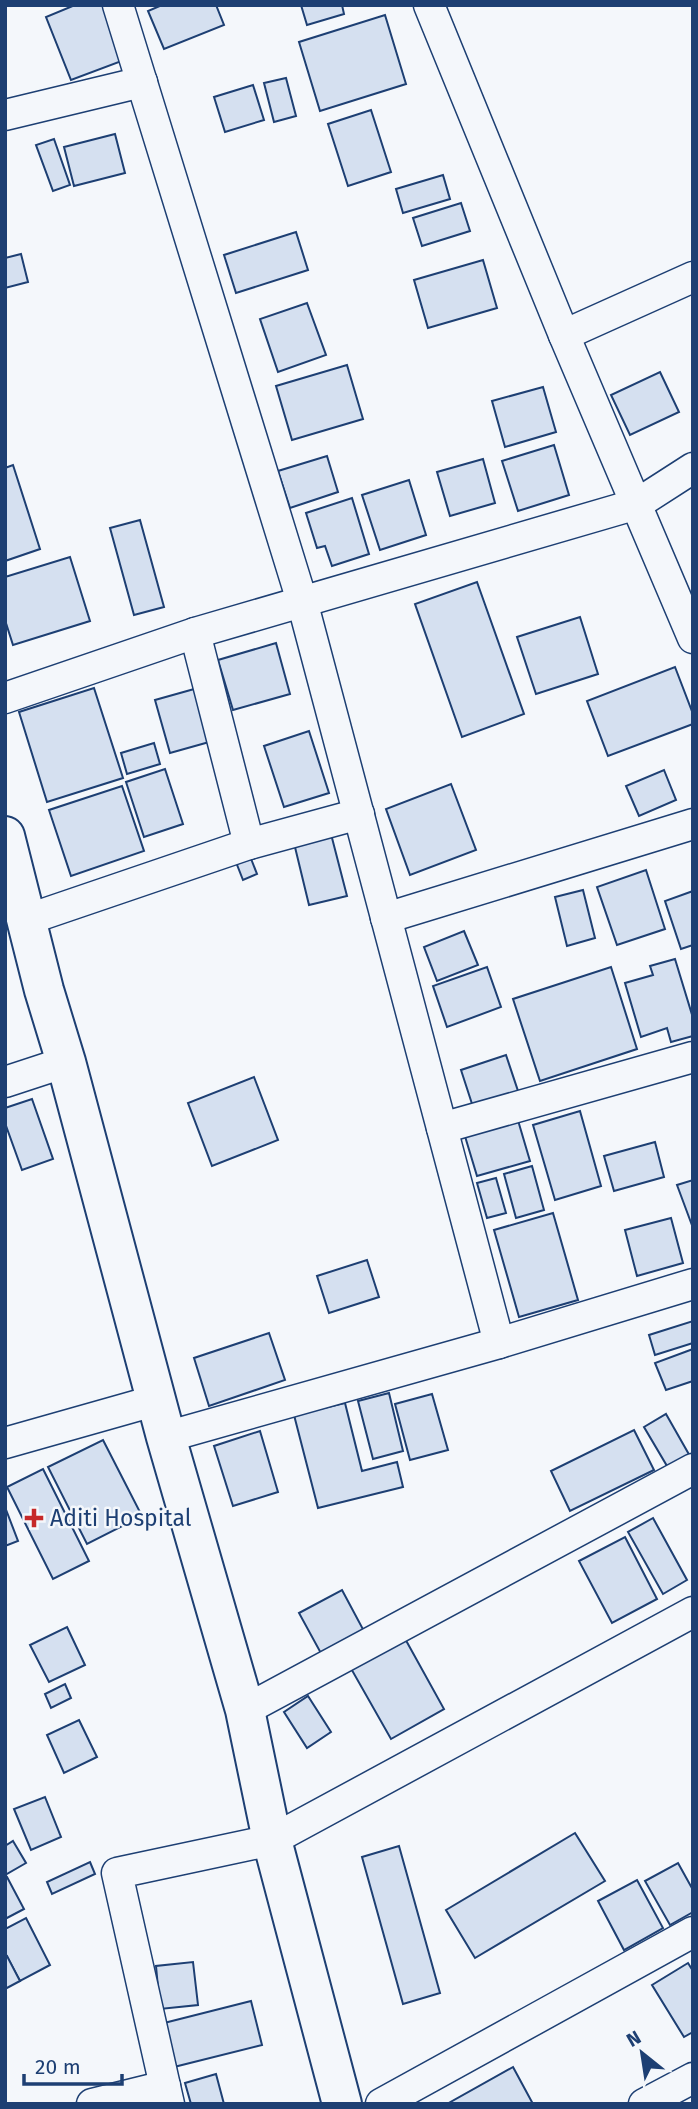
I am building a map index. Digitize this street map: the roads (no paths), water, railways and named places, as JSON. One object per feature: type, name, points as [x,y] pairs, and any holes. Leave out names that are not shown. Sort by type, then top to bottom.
[{"type":"main road","points":[[5,836],[44,990],[166,1437],[245,1710],[271,1840],[342,2104]]},
{"type":"street","points":[[118,5],[302,601],[499,1343]]},
{"type":"street","points":[[429,5],[564,335],[693,638]]},
{"type":"street","points":[[5,115],[142,82]]},
{"type":"street","points":[[564,335],[693,277]]},
{"type":"street","points":[[5,698],[195,633],[637,503],[693,468]]},
{"type":"street","points":[[195,633],[249,844]]},
{"type":"street","points":[[26,920],[249,844],[359,814]]},
{"type":"street","points":[[387,918],[693,824]]},
{"type":"street","points":[[442,1128],[693,1057]]},
{"type":"street","points":[[5,1082],[65,1062]]},
{"type":"street","points":[[166,1437],[499,1343],[693,1284]]},
{"type":"street","points":[[5,1443],[157,1399]]},
{"type":"street","points":[[245,1710],[693,1469]]},
{"type":"street","points":[[92,2104],[167,2095],[117,1873],[271,1840],[690,1619]]},
{"type":"street","points":[[381,2104],[693,1932]]},
{"type":"street","points":[[644,2104],[693,2078]]},
{"type":"place","name":"Aditi Hospital","points":[[34,1518]]}]
